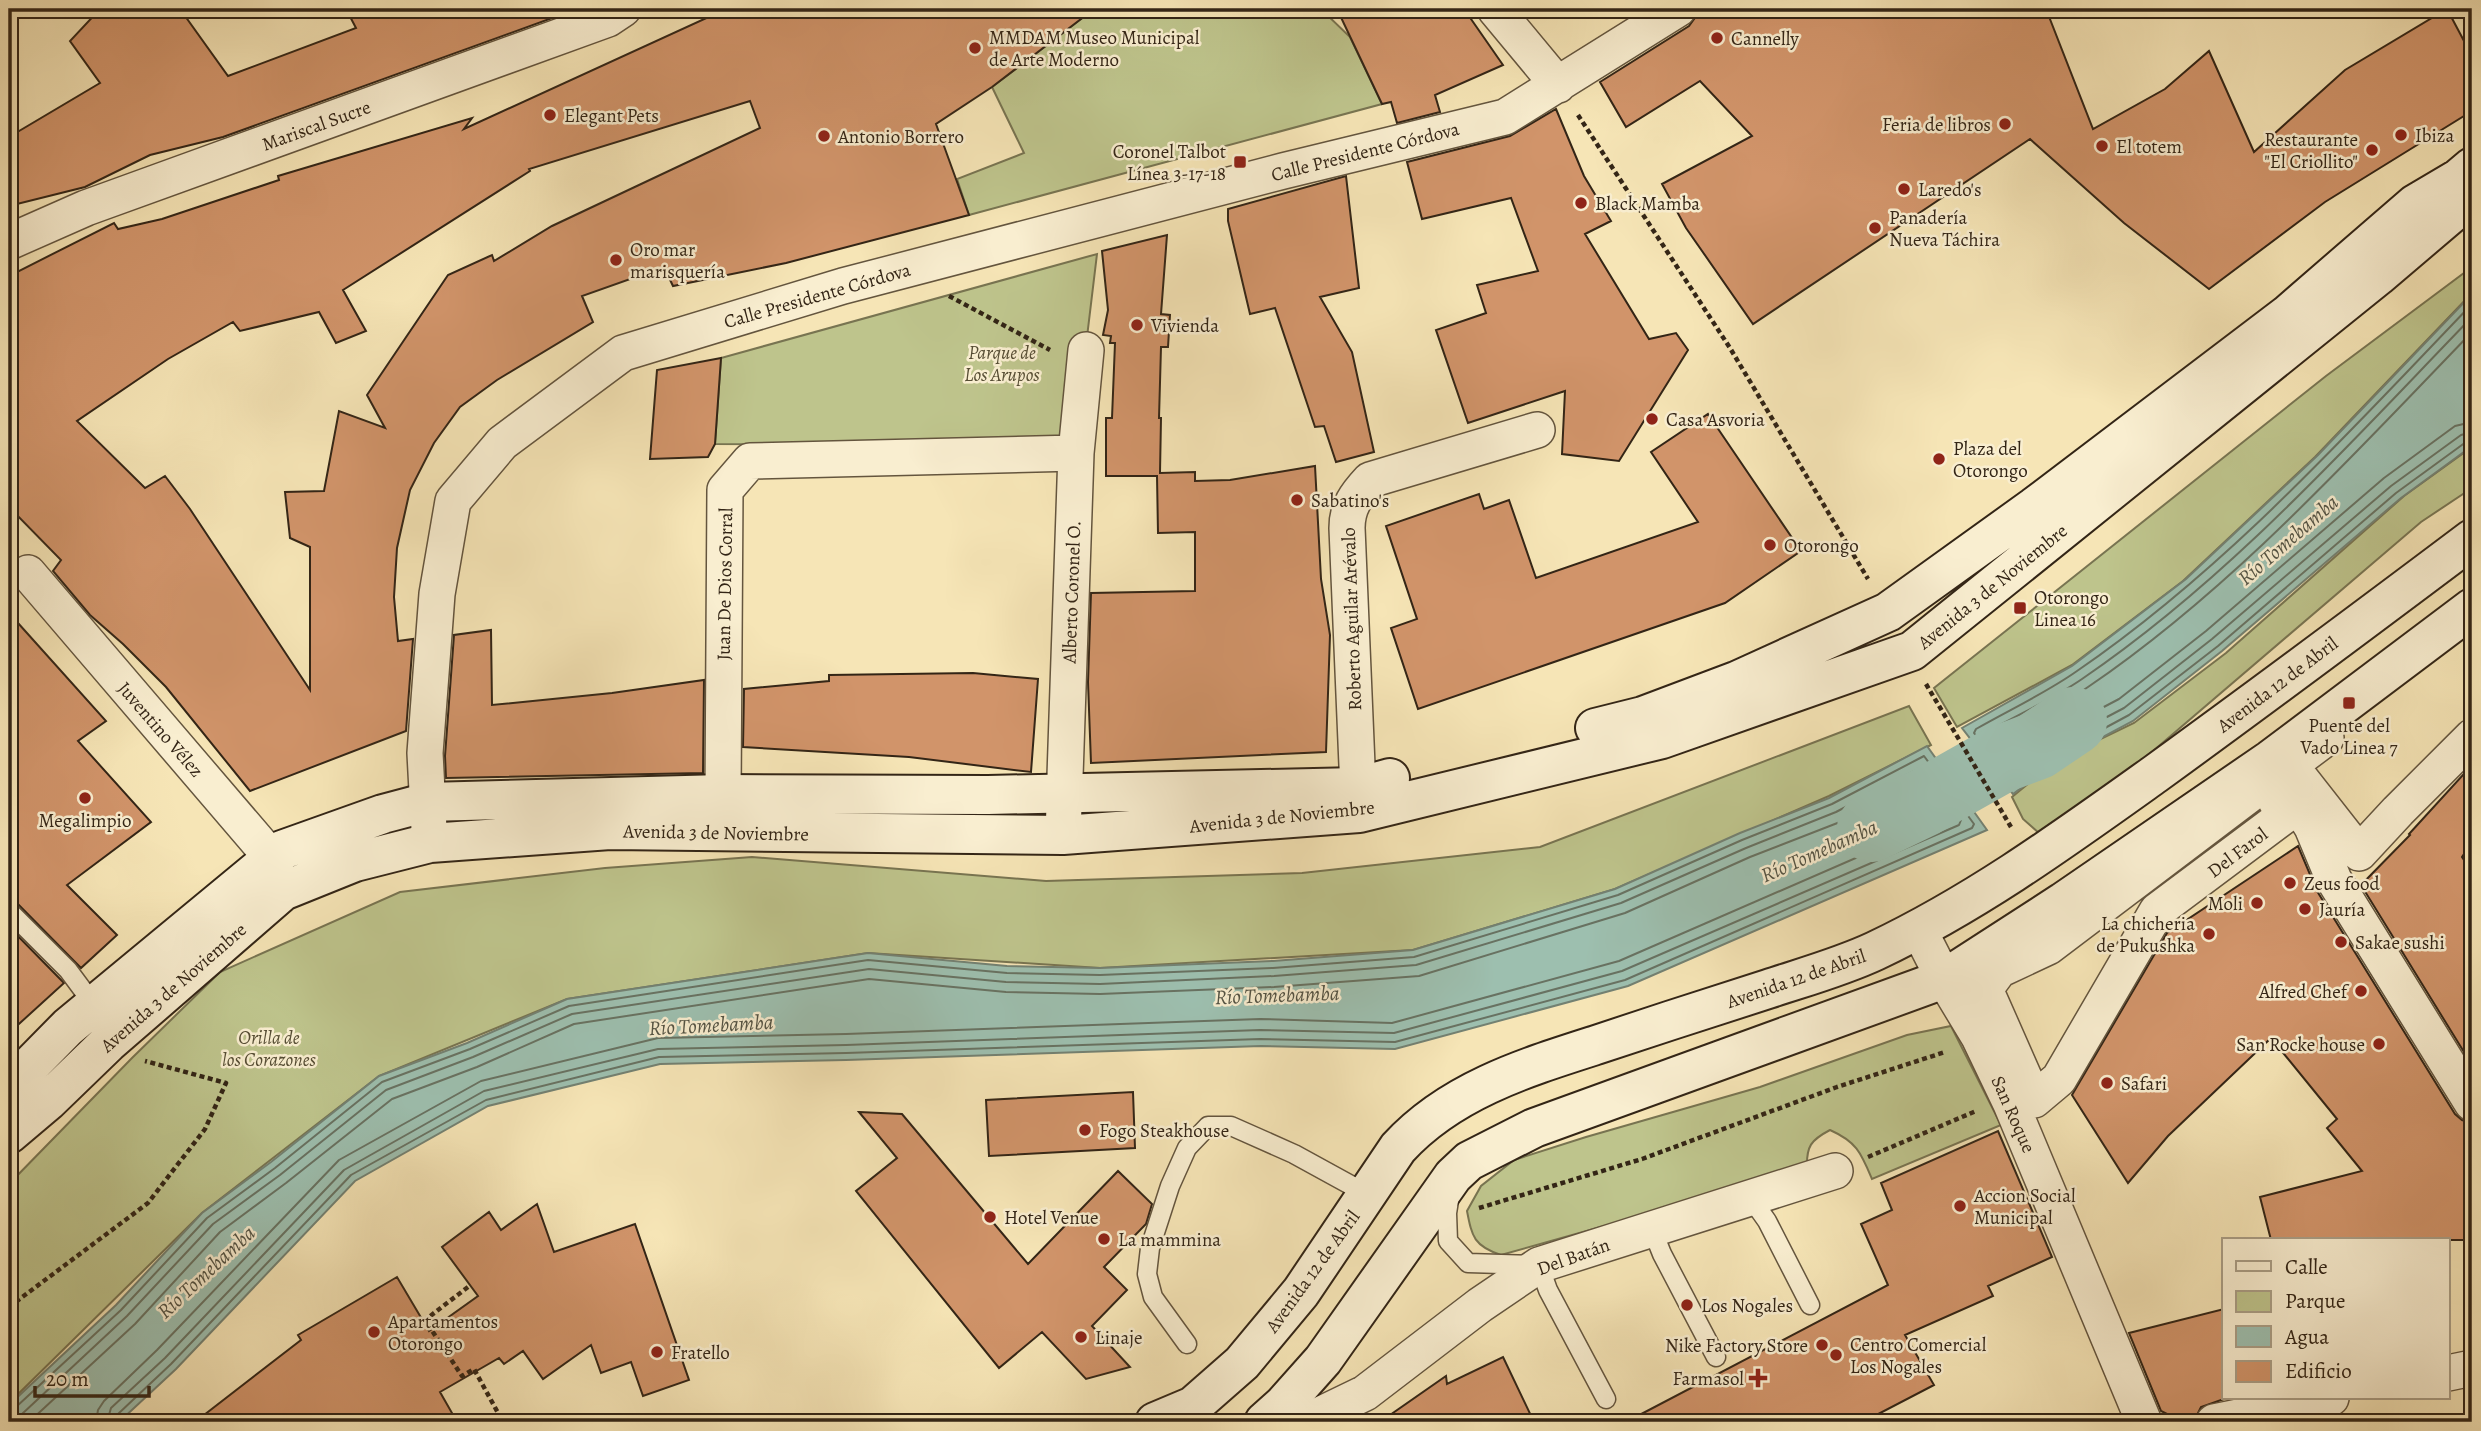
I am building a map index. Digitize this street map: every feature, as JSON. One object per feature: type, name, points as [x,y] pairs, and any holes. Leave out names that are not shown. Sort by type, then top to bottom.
[{"type":"street","points":[[1495,9],[1558,85]]},
{"type":"street","name":"Calle Presidente Córdova","points":[[430,843],[425,754],[436,594],[453,501],[502,443],[623,352],[843,286],[1283,171],[1505,117],[1678,9]]},
{"type":"street","name":"Mariscal Sucre","points":[[9,242],[99,204],[610,12]]},
{"type":"street","name":"Avenida 3 de Noviembre","points":[[9,1134],[108,1043],[277,874],[282,850],[383,814],[428,803],[723,794],[1063,793],[1359,800],[1643,716],[1735,681],[1888,612],[2034,507],[2287,315],[2415,204],[2459,178],[2472,167]]},
{"type":"street","name":"Avenida 3 de Noviembre","points":[[13,1073],[94,1005],[277,874],[355,862],[430,843],[610,830],[1063,835],[1359,800],[1662,739],[1917,665],[2472,196]]},
{"type":"street","name":"Alberto Coronel O.","points":[[1063,835],[1076,453],[1085,359]]},
{"type":"street","name":"Roberto Aguilar Arévalo","points":[[1359,800],[1346,528],[1347,515],[1354,498],[1370,480],[1536,430]]},
{"type":"street","name":"Juan De Dios Corral","points":[[720,832],[723,794],[725,490],[750,461],[1076,453]]},
{"type":"street","name":"Avenida 12 de Abril","points":[[1155,1422],[1194,1406],[1242,1363],[1301,1292],[1398,1148],[1415,1129],[1442,1110],[1470,1093],[1527,1067],[1872,952],[1989,890],[2237,714],[2472,539]]},
{"type":"street","name":"Juventino Vélez","points":[[28,573],[277,874]]},
{"type":"street","points":[[1264,1422],[1323,1360],[1453,1176],[1469,1161],[1534,1128],[1944,979],[2063,902],[2270,760],[2472,608]]},
{"type":"street","points":[[2472,624],[2290,765],[2359,853],[2472,737]]},
{"type":"street","points":[[2270,760],[2312,827],[2334,880],[2472,1103]]},
{"type":"street","name":"Del Farol","points":[[2266,782],[2284,816],[2157,911],[2059,1079],[2034,1100],[1985,989],[1999,970],[2048,947],[2266,782]]},
{"type":"street","name":"San Roque","points":[[1918,928],[1944,979],[1979,1037],[2011,1104],[2144,1422]]},
{"type":"street","points":[[13,1073],[48,1101]]},
{"type":"street","name":"Del Batán","points":[[1305,1422],[1365,1393],[1539,1265],[1835,1171]]},
{"type":"street","points":[[2450,1374],[2472,1368]]},
{"type":"street","points":[[2214,1422],[2322,1400]]},
{"type":"lane","points":[[9,911],[68,970],[94,1005]]},
{"type":"lane","points":[[1187,1344],[1153,1297],[1147,1274],[1150,1248],[1170,1186],[1187,1148],[1208,1126],[1231,1126],[1294,1154],[1367,1194]]},
{"type":"lane","points":[[1453,1176],[1447,1213],[1448,1241],[1468,1263],[1539,1265],[1548,1290],[1606,1399]]},
{"type":"lane","points":[[1751,1197],[1767,1221],[1810,1305]]},
{"type":"lane","points":[[1652,1229],[1662,1254],[1716,1357]]},
{"type":"path","points":[[1597,144],[1730,348],[1888,612]]},
{"type":"path","points":[[948,295],[1085,359]]},
{"type":"path","points":[[1917,665],[2014,834]]},
{"type":"path","points":[[1447,1213],[1467,1211],[1642,1159],[1837,1087],[1963,1046],[1979,1037]]},
{"type":"path","points":[[9,1307],[148,1203],[205,1129],[226,1083],[117,1054],[108,1043]]},
{"type":"path","points":[[1835,1171],[1992,1105],[2011,1104]]},
{"type":"path","points":[[468,1287],[425,1320],[462,1376],[474,1369],[503,1422]]},
{"type":"green space","points":[[1094,9],[1321,9],[1350,37],[1382,104],[969,215],[957,179],[1024,153],[992,87]]},
{"type":"green space","name":"Parque de Los Arupos","points":[[1097,254],[1074,445],[715,444],[721,358]]},
{"type":"green space","points":[[2472,267],[2472,293],[2315,457],[2183,581],[2072,665],[1957,727],[1934,688],[2326,376]]},
{"type":"green space","points":[[2472,447],[2472,488],[2421,522],[2132,769],[2040,834],[2023,819],[2012,797],[2057,760],[2134,723],[2226,653],[2404,496]]},
{"type":"green space","name":"Orilla de los Corazones","points":[[1909,706],[1931,745],[1829,796],[1615,889],[1413,950],[1100,968],[868,953],[567,999],[379,1076],[202,1213],[9,1403],[9,1184],[220,972],[400,892],[605,868],[752,857],[1046,881],[1302,873],[1540,847]]},
{"type":"green space","points":[[1951,1026],[2001,1125],[1872,1179],[1857,1149],[1830,1130],[1811,1145],[1807,1169],[1501,1255],[1485,1248],[1473,1234],[1467,1211],[1481,1186],[1514,1160],[1760,1087],[1907,1035]]},
{"type":"water","points":[[2472,294],[2472,446],[2401,498],[2222,651],[2133,721],[2056,762],[2013,794],[1962,728],[2072,666],[2186,579],[2318,455]]},
{"type":"water","points":[[1927,746],[1987,830],[1628,986],[1395,1049],[1261,1046],[660,1064],[488,1106],[355,1181],[176,1369],[119,1422],[9,1422],[9,1405],[116,1305],[202,1213],[379,1076],[467,1043],[567,999],[868,953],[1007,966],[1100,968],[1273,961],[1413,950],[1615,889],[1740,833],[1829,798]]},
{"type":"building","points":[[100,9],[180,9],[228,76],[356,28],[346,9],[577,9],[223,137],[150,155],[85,187],[9,206],[9,137],[100,83],[70,41]]},
{"type":"building","points":[[726,9],[1094,9],[992,87],[936,124],[969,215],[786,263],[673,286],[664,267],[582,296],[593,322],[497,380],[460,407],[434,443],[410,490],[397,548],[394,597],[398,641],[413,639],[406,731],[250,791],[166,687],[90,615],[53,571],[61,560],[9,507],[9,276],[114,223],[118,229],[162,219],[279,180],[278,176],[472,118],[464,129]],"holes":[[[750,101],[760,128],[552,226],[494,261],[492,255],[448,275],[367,395],[385,428],[339,411],[324,491],[285,492],[290,538],[310,547],[310,690],[190,509],[165,476],[145,488],[77,421],[168,359],[233,322],[240,331],[319,312],[336,343],[366,331],[343,290],[530,171],[529,169]]]},
{"type":"building","points":[[1337,9],[1464,9],[1503,65],[1435,95],[1440,112],[1397,123],[1391,102],[1382,104]]},
{"type":"building","points":[[1707,9],[2046,9],[2093,129],[2165,89],[2209,51],[2254,152],[2345,70],[2447,9],[2472,56],[2472,111],[2325,202],[2209,289],[2124,223],[2030,139],[1753,324],[1686,228],[1662,184],[1752,136],[1700,81],[1626,127],[1600,82],[1689,26],[1697,15]]},
{"type":"building","points":[[1556,109],[1584,176],[1611,221],[1585,234],[1649,339],[1676,333],[1688,350],[1619,461],[1562,454],[1565,391],[1468,423],[1436,330],[1486,313],[1477,285],[1538,271],[1511,198],[1422,219],[1407,162],[1510,136]]},
{"type":"building","points":[[1346,176],[1359,288],[1320,297],[1352,352],[1374,452],[1336,462],[1324,426],[1315,427],[1275,308],[1250,314],[1228,221],[1228,209]]},
{"type":"building","points":[[1167,235],[1161,314],[1170,315],[1168,347],[1161,347],[1160,473],[1195,472],[1195,481],[1230,480],[1315,466],[1321,579],[1330,635],[1326,752],[1091,763],[1088,682],[1091,593],[1195,591],[1195,532],[1158,533],[1157,476],[1106,476],[1106,418],[1112,418],[1115,343],[1110,343],[1111,336],[1103,335],[1108,310],[1102,251]]},
{"type":"building","points":[[721,358],[715,444],[708,457],[650,459],[657,370]]},
{"type":"building","points":[[1708,414],[1801,551],[1725,603],[1418,709],[1391,628],[1417,619],[1386,526],[1479,494],[1484,509],[1509,500],[1536,578],[1698,522],[1651,452]]},
{"type":"building","points":[[9,613],[106,721],[78,741],[151,822],[67,885],[117,935],[81,968],[17,903],[9,900]]},
{"type":"building","points":[[491,630],[492,705],[612,693],[704,680],[703,773],[446,778],[445,756],[454,635]]},
{"type":"building","points":[[973,673],[1038,679],[1031,772],[909,757],[743,747],[744,689],[829,681],[829,675]]},
{"type":"building","points":[[2472,765],[2472,842],[2462,857],[2472,872],[2472,1065],[2361,885]]},
{"type":"building","points":[[2298,846],[2317,891],[2455,1114],[2472,1123],[2472,1240],[2270,1238],[2260,1197],[2362,1171],[2327,1128],[2337,1119],[2271,1038],[2168,1136],[2128,1183],[2072,1095],[2167,933]]},
{"type":"building","points":[[9,927],[64,983],[9,1033]]},
{"type":"building","points":[[1133,1092],[1135,1148],[989,1156],[986,1100]]},
{"type":"building","points":[[859,1112],[902,1114],[1028,1264],[1118,1171],[1152,1204],[1146,1224],[1104,1267],[1127,1290],[1092,1326],[1130,1367],[1086,1379],[1042,1332],[999,1368],[856,1191],[897,1158]]},
{"type":"building","points":[[1998,1131],[2052,1257],[1988,1286],[1993,1296],[1905,1335],[1934,1385],[1863,1422],[1626,1422],[1888,1285],[1861,1224],[1892,1210],[1881,1183]]},
{"type":"building","points":[[537,1204],[554,1252],[635,1224],[689,1380],[643,1396],[631,1362],[601,1373],[591,1345],[543,1379],[523,1351],[504,1364],[499,1358],[440,1392],[452,1413],[436,1422],[195,1422],[301,1340],[298,1335],[397,1277],[429,1331],[478,1296],[442,1247],[489,1212],[501,1230]]},
{"type":"building","points":[[2222,1310],[2222,1400],[2201,1407],[2195,1419],[2183,1422],[2161,1411],[2129,1333]]},
{"type":"building","points":[[1503,1357],[1534,1422],[1380,1422],[1446,1376],[1447,1384]]},
{"type":"waterway","name":"Río Tomebamba","points":[[1871,828],[1925,802],[2001,759],[2036,746],[2073,721]]},
{"type":"place","name":"Cannelly","points":[[1717,38]]},
{"type":"place","name":"MMDAM Museo Municipal de Arte Moderno","points":[[975,48]]},
{"type":"place","name":"Elegant Pets","points":[[550,115]]},
{"type":"place","name":"Feria de libros","points":[[2005,124]]},
{"type":"place","name":"Ibiza","points":[[2401,135]]},
{"type":"place","name":"Antonio Borrero","points":[[824,136]]},
{"type":"place","name":"El totem","points":[[2102,146]]},
{"type":"place","name":"Restaurante \"El Criollito\"","points":[[2372,150]]},
{"type":"place","name":"Coronel Talbot Línea 3-17-18","points":[[1240,162]]},
{"type":"place","name":"Laredo's","points":[[1904,189]]},
{"type":"place","name":"Black Mamba","points":[[1581,203]]},
{"type":"place","name":"Panadería Nueva Táchira","points":[[1875,228]]},
{"type":"place","name":"Oro mar marisquería","points":[[616,260]]},
{"type":"place","name":"Vivienda","points":[[1137,325]]},
{"type":"place","name":"Casa Asvoria","points":[[1652,419]]},
{"type":"place","name":"Plaza del Otorongo","points":[[1939,459]]},
{"type":"place","name":"Sabatino's","points":[[1297,500]]},
{"type":"place","name":"Otorongo","points":[[1770,545]]},
{"type":"place","name":"Otorongo Linea 16","points":[[2020,608]]},
{"type":"place","name":"Puente del Vado Linea 7","points":[[2349,703]]},
{"type":"place","name":"Megalimpio","points":[[85,798]]},
{"type":"place","name":"Zeus food","points":[[2290,883]]},
{"type":"place","name":"Moli","points":[[2257,903]]},
{"type":"place","name":"Jauría","points":[[2305,909]]},
{"type":"place","name":"La chicheria de Pukushka","points":[[2209,934]]},
{"type":"place","name":"Sakae sushi","points":[[2341,942]]},
{"type":"place","name":"Alfred Chef","points":[[2361,991]]},
{"type":"place","name":"San Rocke house","points":[[2379,1044]]},
{"type":"place","name":"Safari","points":[[2107,1083]]},
{"type":"place","name":"Fogo Steakhouse","points":[[1085,1130]]},
{"type":"place","name":"Accion Social Municipal","points":[[1960,1206]]},
{"type":"place","name":"Hotel Venue","points":[[990,1217]]},
{"type":"place","name":"La mammina","points":[[1104,1239]]},
{"type":"place","name":"Los Nogales","points":[[1687,1305]]},
{"type":"place","name":"Apartamentos Otorongo","points":[[374,1332]]},
{"type":"place","name":"Linaje","points":[[1081,1337]]},
{"type":"place","name":"Nike Factory Store","points":[[1822,1345]]},
{"type":"place","name":"Fratello","points":[[657,1352]]},
{"type":"place","name":"Centro Comercial Los Nogales","points":[[1836,1355]]},
{"type":"place","name":"Farmasol","points":[[1758,1378]]}]
